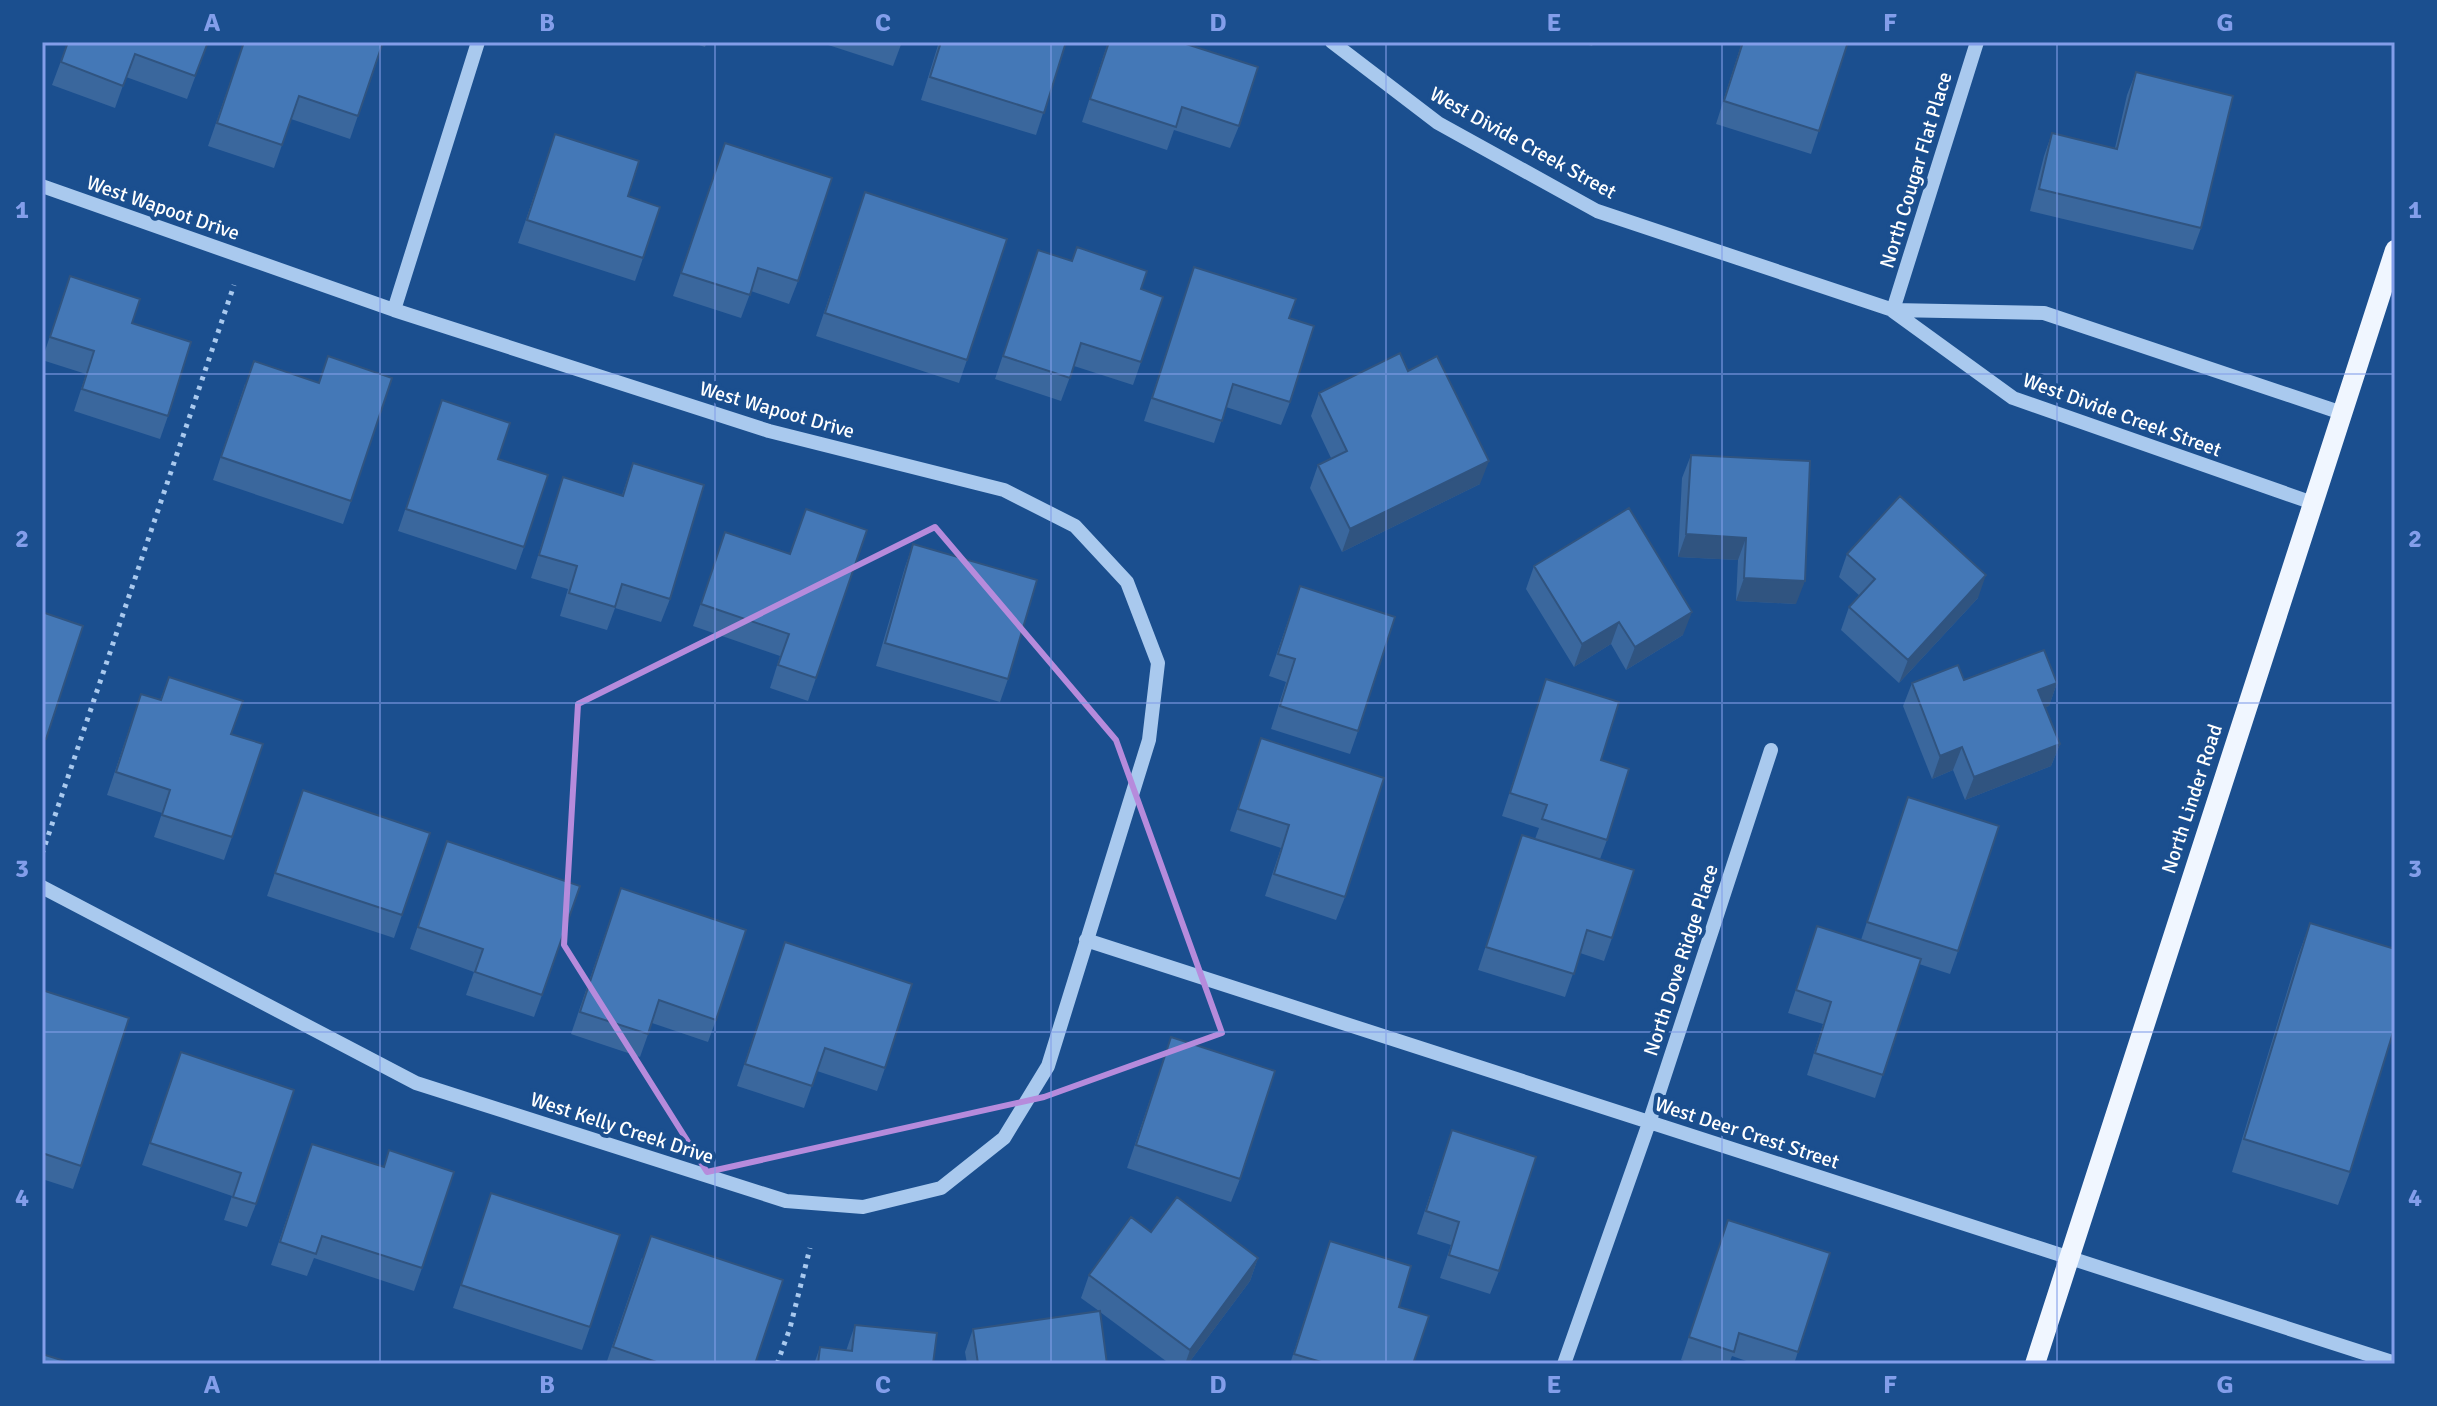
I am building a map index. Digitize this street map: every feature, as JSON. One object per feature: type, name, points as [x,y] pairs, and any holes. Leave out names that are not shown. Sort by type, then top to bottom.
[{"type":"main road","name":"North Linder Road","points":[[2035,1364],[2395,250]]},
{"type":"street","points":[[394,310],[478,42]]},
{"type":"street","name":"West Divide Creek Street","points":[[1332,42],[1438,123],[1597,211],[1893,310],[2044,313],[2342,413]]},
{"type":"street","name":"North Cougar Flat Place","points":[[1893,310],[1977,42]]},
{"type":"street","name":"West Wapoot Drive","points":[[42,186],[394,310],[769,431],[1004,490],[1075,526],[1127,582],[1158,663],[1149,740],[1086,940]]},
{"type":"street","name":"West Divide Creek Street","points":[[1893,310],[2013,398],[2313,503]]},
{"type":"street","name":"North Dove Ridge Place","points":[[1564,1364],[1649,1123],[1771,750]]},
{"type":"street","name":"West Kelly Creek Drive","points":[[42,887],[416,1083],[786,1201],[863,1207],[941,1188],[1004,1138],[1048,1066],[1086,940]]},
{"type":"street","name":"West Deer Crest Street","points":[[1086,940],[2395,1363]]},
{"type":"path","points":[[42,854],[244,258]]},
{"type":"path","points":[[777,1364],[790,1328],[810,1248]]},
{"type":"highlighted area","points":[[935,527],[1116,740],[1222,1033],[1044,1097],[707,1172],[564,945],[578,704]]},
{"type":"building","points":[[68,42],[208,42],[195,76],[135,54],[123,86],[61,62]]},
{"type":"building","points":[[244,42],[383,42],[358,116],[299,96],[282,145],[217,123]]},
{"type":"building","points":[[941,42],[1066,42],[1044,113],[930,77]]},
{"type":"building","points":[[1109,42],[1180,42],[1258,67],[1239,126],[1182,107],[1176,127],[1090,99]]},
{"type":"building","points":[[1743,42],[1848,42],[1819,131],[1724,101]]},
{"type":"building","points":[[2136,72],[2233,96],[2201,228],[2039,189],[2052,133],[2117,149]]},
{"type":"building","points":[[555,134],[639,161],[628,196],[660,207],[643,258],[527,220]]},
{"type":"building","points":[[725,143],[832,178],[798,281],[758,268],[750,295],[681,273]]},
{"type":"building","points":[[865,192],[1007,239],[967,360],[825,313]]},
{"type":"building","points":[[1077,247],[1147,271],[1141,289],[1163,297],[1141,362],[1081,343],[1070,378],[1003,356],[1038,250],[1072,261]]},
{"type":"building","points":[[1194,267],[1296,299],[1289,318],[1314,326],[1290,402],[1233,384],[1222,421],[1152,398]]},
{"type":"building","points":[[70,276],[140,299],[132,323],[191,342],[168,416],[82,389],[94,351],[50,337]]},
{"type":"building","points":[[1400,353],[1408,371],[1437,356],[1489,461],[1350,529],[1318,465],[1347,451],[1319,393]]},
{"type":"building","points":[[328,356],[392,378],[351,501],[221,457],[254,361],[319,383]]},
{"type":"building","points":[[442,400],[510,423],[498,459],[548,475],[524,547],[406,509]]},
{"type":"building","points":[[1691,455],[1810,461],[1805,581],[1744,578],[1746,538],[1686,534]]},
{"type":"building","points":[[633,463],[704,485],[670,599],[622,584],[615,607],[569,593],[577,566],[539,555],[563,477],[623,496]]},
{"type":"building","points":[[1900,496],[1986,575],[1908,660],[1849,607],[1875,579],[1847,554]]},
{"type":"building","points":[[1629,508],[1692,612],[1635,647],[1619,622],[1582,644],[1534,566]]},
{"type":"building","points":[[806,509],[867,530],[816,678],[778,665],[789,634],[701,604],[725,532],[790,554]]},
{"type":"building","points":[[913,544],[1037,580],[1008,679],[885,643]]},
{"type":"building","points":[[1300,586],[1395,617],[1358,731],[1280,706],[1295,659],[1278,654]]},
{"type":"building","points":[[42,612],[83,626],[46,739],[42,738]]},
{"type":"building","points":[[2044,650],[2057,683],[2038,690],[2060,744],[1974,777],[1962,747],[1940,756],[1912,683],[1958,665],[1964,680]]},
{"type":"building","points":[[169,677],[243,701],[231,734],[263,744],[232,837],[162,815],[170,790],[116,772],[141,694],[161,700]]},
{"type":"building","points":[[1546,679],[1619,702],[1601,760],[1629,769],[1607,840],[1542,819],[1547,805],[1510,793]]},
{"type":"building","points":[[1261,738],[1384,778],[1345,897],[1274,874],[1289,825],[1238,809]]},
{"type":"building","points":[[303,790],[430,833],[402,915],[275,873]]},
{"type":"building","points":[[1908,797],[1999,826],[1958,951],[1867,922]]},
{"type":"building","points":[[1522,835],[1634,870],[1612,938],[1587,930],[1574,974],[1486,947]]},
{"type":"building","points":[[447,841],[580,886],[542,995],[475,972],[483,949],[418,927]]},
{"type":"building","points":[[621,888],[746,930],[716,1020],[659,1000],[648,1034],[580,1012]]},
{"type":"building","points":[[2310,923],[2395,949],[2395,1026],[2350,1172],[2244,1139]]},
{"type":"building","points":[[1817,926],[1921,959],[1883,1075],[1815,1053],[1831,1002],[1796,990]]},
{"type":"building","points":[[785,942],[912,984],[885,1068],[825,1048],[812,1086],[745,1064]]},
{"type":"building","points":[[42,990],[129,1018],[81,1166],[42,1153]]},
{"type":"building","points":[[1171,1037],[1275,1071],[1240,1179],[1136,1145]]},
{"type":"building","points":[[181,1052],[294,1090],[256,1204],[233,1197],[241,1173],[150,1143]]},
{"type":"building","points":[[1452,1130],[1536,1157],[1499,1271],[1449,1255],[1459,1222],[1426,1211]]},
{"type":"building","points":[[312,1144],[384,1167],[389,1150],[454,1172],[422,1268],[322,1236],[316,1254],[280,1242]]},
{"type":"building","points":[[491,1193],[620,1235],[590,1327],[461,1285]]},
{"type":"building","points":[[1177,1197],[1258,1258],[1190,1350],[1089,1275],[1131,1217],[1151,1232]]},
{"type":"building","points":[[1728,1220],[1830,1253],[1798,1352],[1739,1333],[1734,1352],[1689,1337]]},
{"type":"building","points":[[651,1236],[783,1280],[755,1364],[662,1364],[613,1347]]},
{"type":"building","points":[[1330,1241],[1411,1266],[1399,1307],[1429,1316],[1413,1364],[1328,1364],[1294,1354]]},
{"type":"building","points":[[1100,1311],[1107,1364],[978,1364],[973,1329]]},
{"type":"building","points":[[855,1325],[937,1333],[933,1364],[818,1364],[820,1347],[852,1351]]},
{"type":"building","points":[[42,1354],[74,1364],[42,1364]]}]
